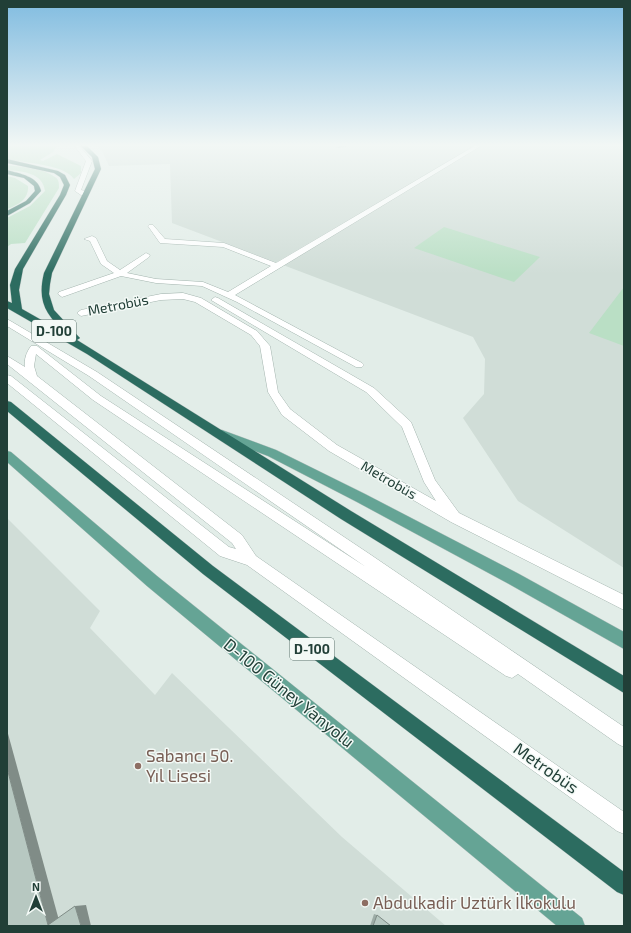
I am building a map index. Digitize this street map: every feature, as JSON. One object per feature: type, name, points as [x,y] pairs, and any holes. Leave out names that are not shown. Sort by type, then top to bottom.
[{"type":"highway","points":[[7,214],[28,202],[38,191],[37,188]]},
{"type":"highway","points":[[18,310],[13,290],[14,279],[66,188]]},
{"type":"highway","points":[[90,188],[48,273],[44,290],[46,303],[50,312],[90,352]]},
{"type":"highway","name":"D-100","points":[[7,304],[90,352],[346,515],[624,685]]},
{"type":"highway","name":"D-100","points":[[7,405],[208,570],[624,884]]},
{"type":"main road","points":[[216,432],[272,453],[361,498],[514,578],[624,641]]},
{"type":"main road","name":"D-100 Güney Yanyolu","points":[[7,455],[152,580],[574,926]]},
{"type":"street","points":[[79,188],[78,191],[88,193]]},
{"type":"street","points":[[228,294],[409,188]]},
{"type":"street","points":[[151,226],[161,243],[224,245],[277,266]]},
{"type":"street","points":[[88,239],[92,238],[104,262],[120,274],[156,282],[204,284],[228,294],[359,365]]},
{"type":"street","points":[[62,294],[120,274],[146,255]]},
{"type":"street","name":"Metrobüs","points":[[456,518],[430,482],[406,425],[370,390],[205,294],[184,291],[161,292],[99,306],[81,313],[161,297],[182,296],[198,300],[215,309],[254,333],[265,346],[273,392],[286,412],[333,448],[456,518],[624,603]]},
{"type":"street","points":[[7,322],[93,374],[624,738]]},
{"type":"street","points":[[33,378],[28,366],[30,356],[34,348],[97,398],[155,437],[467,641],[624,738]]},
{"type":"street","name":"Metrobüs","points":[[7,359],[237,539],[251,560]]},
{"type":"street","name":"Metrobüs","points":[[7,378],[225,552],[251,560],[624,824]]},
{"type":"shaded area","points":[[171,188],[624,188],[624,568],[518,501],[463,418],[484,394],[485,359],[473,337],[172,223]]},
{"type":"shaded area","name":"Sabancı 50. Yıl Lisesi","points":[[7,518],[100,611],[90,628],[155,695],[172,673],[342,837],[446,926],[7,926]]},
{"type":"green space","points":[[7,188],[28,188],[25,198],[15,206],[7,209]]},
{"type":"green space","points":[[44,188],[59,188],[25,243],[11,244],[7,247],[7,218],[30,206],[45,191]]},
{"type":"green space","points":[[444,227],[540,257],[514,282],[414,248]]},
{"type":"green space","points":[[624,287],[624,346],[589,333]]},
{"type":"building","points":[[7,768],[48,925],[75,906],[81,926],[7,926]]},
{"type":"building","name":"Abdulkadir Uztürk İlkokulu","points":[[377,915],[391,926],[373,926]]},
{"type":"place","name":"Sabancı 50. Yıl Lisesi","points":[[138,766]]},
{"type":"place","name":"Abdulkadir Uztürk İlkokulu","points":[[365,903]]}]
